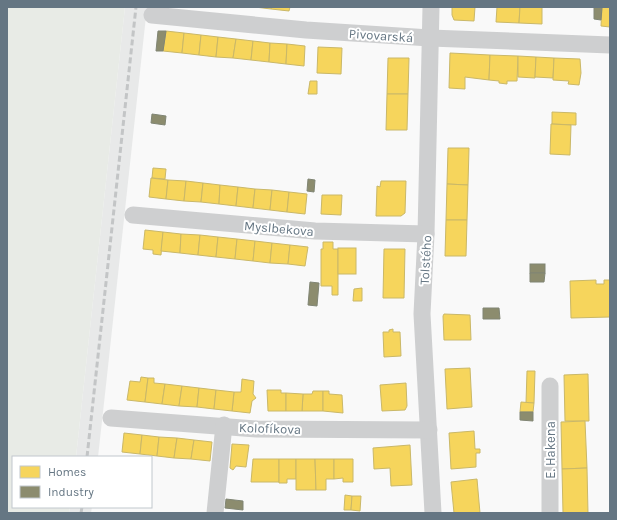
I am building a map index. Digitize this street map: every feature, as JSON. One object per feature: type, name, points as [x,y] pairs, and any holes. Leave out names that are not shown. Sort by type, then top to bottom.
[{"type":"street","name":"Tolstého","points":[[431,7],[426,234],[422,314],[434,513]]},
{"type":"street","name":"Pivovarská","points":[[152,15],[306,30],[430,38],[610,45]]},
{"type":"street","name":"Myslbekova","points":[[133,216],[315,232],[426,234]]},
{"type":"street","name":"E. Hakena","points":[[550,386],[550,513]]},
{"type":"street","name":"Kolofíkova","points":[[111,418],[224,425],[257,430],[428,430]]},
{"type":"street","points":[[214,513],[224,425]]},
{"type":"shaded area","points":[[7,7],[125,7],[76,456],[12,456],[12,508],[70,508],[69,513],[7,513]]},
{"type":"shaded area","points":[[125,7],[147,7],[98,456],[76,456]]},
{"type":"shaded area","points":[[70,508],[92,508],[91,513],[69,513]]},
{"type":"building: Homes","points":[[255,7],[272,7],[271,9]]},
{"type":"building: Homes","points":[[272,7],[290,7],[289,11],[271,9]]},
{"type":"building: Homes","points":[[452,7],[475,7],[474,21],[454,20],[452,15]]},
{"type":"building: Homes","points":[[497,7],[520,7],[519,23],[496,22]]},
{"type":"building: Homes","points":[[520,7],[542,7],[542,24],[519,23]]},
{"type":"building: Homes","points":[[602,7],[610,7],[610,27],[601,26]]},
{"type":"building: Homes","points":[[166,31],[184,33],[182,53],[163,51]]},
{"type":"building: Homes","points":[[184,33],[201,35],[199,55],[182,53]]},
{"type":"building: Homes","points":[[201,35],[218,37],[216,57],[199,55]]},
{"type":"building: Homes","points":[[218,37],[236,39],[233,58],[216,57]]},
{"type":"building: Homes","points":[[236,39],[253,41],[251,60],[233,58]]},
{"type":"building: Homes","points":[[253,41],[270,43],[269,62],[251,60]]},
{"type":"building: Homes","points":[[270,43],[287,44],[286,64],[269,62]]},
{"type":"building: Homes","points":[[287,44],[305,46],[304,66],[286,64]]},
{"type":"building: Homes","points":[[318,47],[342,48],[341,74],[317,73]]},
{"type":"building: Homes","points":[[450,53],[490,55],[489,80],[465,77],[465,89],[449,88]]},
{"type":"building: Homes","points":[[490,55],[518,56],[517,81],[507,81],[507,84],[489,80]]},
{"type":"building: Homes","points":[[518,56],[536,57],[535,78],[518,77]]},
{"type":"building: Homes","points":[[536,57],[554,58],[553,78],[535,77]]},
{"type":"building: Homes","points":[[388,58],[409,58],[408,94],[387,94]]},
{"type":"building: Homes","points":[[554,58],[580,59],[581,73],[579,85],[568,84],[569,81],[553,80]]},
{"type":"building: Homes","points":[[310,81],[317,81],[317,94],[308,94]]},
{"type":"building: Homes","points":[[387,94],[408,94],[407,130],[386,130]]},
{"type":"building: Homes","points":[[552,112],[576,113],[576,125],[552,124]]},
{"type":"building: Homes","points":[[551,124],[571,125],[570,155],[550,154]]},
{"type":"building: Homes","points":[[448,148],[469,148],[468,185],[447,184]]},
{"type":"building: Homes","points":[[153,168],[166,169],[165,179],[152,178]]},
{"type":"building: Homes","points":[[151,178],[168,180],[166,199],[149,197]]},
{"type":"building: Homes","points":[[168,180],[186,181],[184,201],[166,199]]},
{"type":"building: Homes","points":[[186,181],[203,183],[201,202],[184,201]]},
{"type":"building: Homes","points":[[381,181],[406,181],[405,213],[401,216],[376,216],[377,186],[380,187]]},
{"type":"building: Homes","points":[[203,183],[220,185],[219,204],[201,202]]},
{"type":"building: Homes","points":[[447,184],[468,185],[467,220],[446,220]]},
{"type":"building: Homes","points":[[220,185],[238,187],[236,206],[219,204]]},
{"type":"building: Homes","points":[[238,187],[255,189],[253,208],[236,206]]},
{"type":"building: Homes","points":[[255,189],[272,190],[270,210],[253,208]]},
{"type":"building: Homes","points":[[272,190],[289,192],[287,212],[270,210]]},
{"type":"building: Homes","points":[[289,192],[307,194],[305,214],[287,212]]},
{"type":"building: Homes","points":[[322,195],[342,195],[341,215],[321,214]]},
{"type":"building: Homes","points":[[446,220],[467,220],[466,256],[445,256]]},
{"type":"building: Homes","points":[[145,230],[163,232],[161,255],[153,254],[153,250],[143,249]]},
{"type":"building: Homes","points":[[163,232],[181,234],[180,253],[161,251]]},
{"type":"building: Homes","points":[[181,234],[200,235],[198,255],[180,253]]},
{"type":"building: Homes","points":[[200,235],[218,237],[216,257],[198,255]]},
{"type":"building: Homes","points":[[218,237],[237,239],[235,259],[216,257]]},
{"type":"building: Homes","points":[[237,239],[255,241],[253,261],[235,259]]},
{"type":"building: Homes","points":[[255,241],[272,243],[270,263],[253,261]]},
{"type":"building: Homes","points":[[323,242],[333,242],[333,249],[338,249],[338,295],[332,295],[332,286],[321,286],[321,249],[323,249]]},
{"type":"building: Homes","points":[[272,243],[290,245],[288,264],[270,263]]},
{"type":"building: Homes","points":[[290,245],[308,247],[305,266],[288,264]]},
{"type":"building: Homes","points":[[338,248],[356,248],[356,274],[338,274]]},
{"type":"building: Homes","points":[[384,249],[405,249],[404,298],[383,298]]},
{"type":"building: Homes","points":[[596,280],[596,284],[604,284],[604,280],[610,280],[610,317],[571,318],[570,281]]},
{"type":"building: Homes","points":[[362,288],[362,301],[353,301],[354,289]]},
{"type":"building: Homes","points":[[444,314],[470,315],[471,340],[444,340]]},
{"type":"building: Homes","points":[[393,329],[393,332],[400,332],[401,356],[384,357],[383,332],[389,332],[389,330]]},
{"type":"building: Homes","points":[[470,368],[472,407],[447,409],[445,369]]},
{"type":"building: Homes","points":[[527,371],[535,371],[534,403],[526,403]]},
{"type":"building: Homes","points":[[588,374],[589,421],[565,421],[564,375]]},
{"type":"building: Homes","points":[[141,377],[148,378],[145,402],[127,400],[130,381],[140,382]]},
{"type":"building: Homes","points":[[148,378],[154,378],[154,383],[165,384],[162,404],[145,402]]},
{"type":"building: Homes","points":[[242,379],[254,381],[253,394],[256,398],[252,401],[250,413],[232,411],[234,392],[241,392]]},
{"type":"building: Homes","points":[[406,383],[407,406],[405,410],[382,411],[380,385]]},
{"type":"building: Homes","points":[[165,384],[182,386],[179,406],[162,404]]},
{"type":"building: Homes","points":[[182,386],[199,388],[197,407],[179,406]]},
{"type":"building: Homes","points":[[199,388],[216,390],[214,409],[197,407]]},
{"type":"building: Homes","points":[[216,390],[234,392],[232,411],[214,409]]},
{"type":"building: Homes","points":[[267,390],[281,390],[281,393],[286,393],[286,411],[268,411]]},
{"type":"building: Homes","points":[[313,391],[323,391],[323,411],[302,411],[303,394],[312,394]]},
{"type":"building: Homes","points":[[323,391],[329,391],[329,394],[342,395],[343,413],[323,411]]},
{"type":"building: Homes","points":[[286,393],[303,394],[302,411],[286,411]]},
{"type":"building: Homes","points":[[521,402],[534,403],[533,412],[520,412]]},
{"type":"building: Homes","points":[[585,421],[587,468],[562,469],[561,422]]},
{"type":"building: Homes","points":[[474,431],[475,449],[480,449],[480,453],[476,453],[476,467],[451,469],[449,433]]},
{"type":"building: Homes","points":[[124,433],[142,435],[140,454],[122,452]]},
{"type":"building: Homes","points":[[142,435],[159,437],[157,456],[140,454]]},
{"type":"building: Homes","points":[[159,437],[177,438],[174,458],[157,456]]},
{"type":"building: Homes","points":[[177,438],[194,440],[191,459],[174,458]]},
{"type":"building: Homes","points":[[194,440],[212,442],[210,461],[191,459]]},
{"type":"building: Homes","points":[[232,444],[249,445],[246,467],[236,466],[233,470],[230,468]]},
{"type":"building: Homes","points":[[410,445],[412,485],[391,486],[390,468],[374,469],[373,448]]},
{"type":"building: Homes","points":[[253,459],[279,459],[279,482],[251,482]]},
{"type":"building: Homes","points":[[279,459],[296,459],[296,479],[287,479],[287,483],[279,483]]},
{"type":"building: Homes","points":[[296,459],[315,459],[316,490],[296,490]]},
{"type":"building: Homes","points":[[315,459],[334,459],[334,479],[326,479],[326,490],[316,490]]},
{"type":"building: Homes","points":[[334,459],[353,459],[353,482],[343,482],[343,478],[334,479]]},
{"type":"building: Homes","points":[[587,468],[588,513],[563,513],[562,469]]},
{"type":"building: Homes","points":[[477,479],[480,513],[454,513],[451,482]]},
{"type":"building: Homes","points":[[345,495],[352,496],[351,510],[344,510]]},
{"type":"building: Homes","points":[[352,496],[361,496],[360,511],[351,510]]},
{"type":"building: Industry","points":[[594,7],[602,7],[601,20],[594,19]]},
{"type":"building: Industry","points":[[158,31],[166,31],[163,51],[156,51]]},
{"type":"building: Industry","points":[[152,114],[166,116],[165,125],[151,123]]},
{"type":"building: Industry","points":[[308,179],[315,180],[314,192],[307,191]]},
{"type":"building: Industry","points":[[530,264],[545,264],[545,273],[530,273]]},
{"type":"building: Industry","points":[[530,273],[545,273],[544,282],[530,282]]},
{"type":"building: Industry","points":[[310,282],[319,283],[317,306],[308,305]]},
{"type":"building: Industry","points":[[483,308],[499,308],[500,319],[483,319]]},
{"type":"building: Industry","points":[[520,412],[533,412],[533,421],[520,420]]},
{"type":"building: Industry","points":[[226,499],[243,501],[243,510],[225,508]]},
{"type":"railway","points":[[87,456],[136,7]]},
{"type":"railway","points":[[81,513],[82,508]]}]
